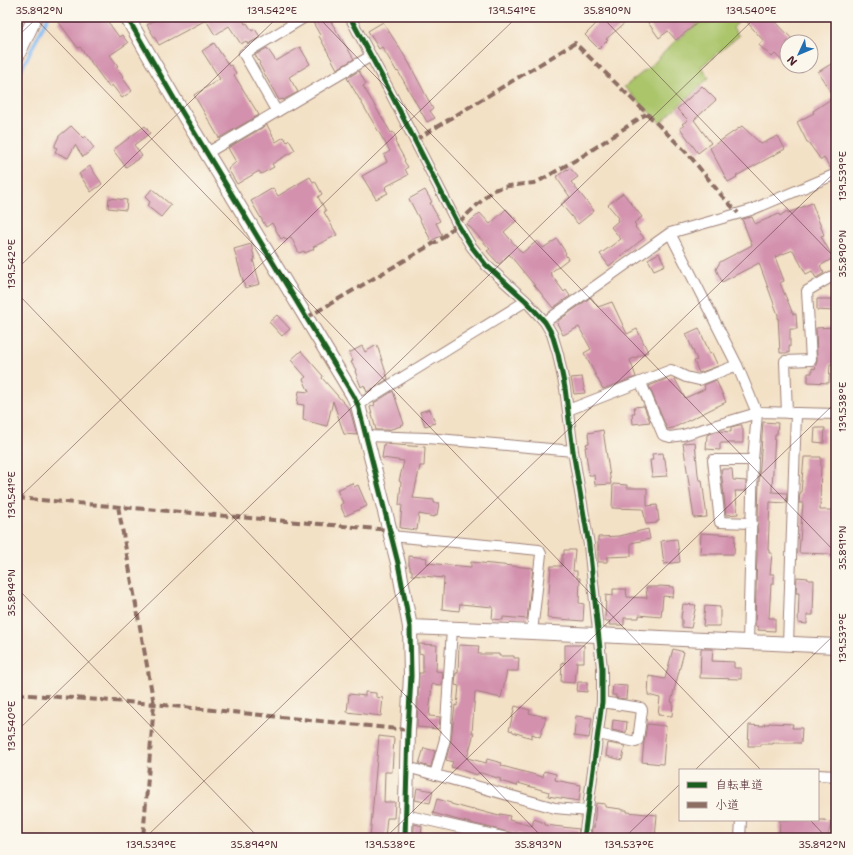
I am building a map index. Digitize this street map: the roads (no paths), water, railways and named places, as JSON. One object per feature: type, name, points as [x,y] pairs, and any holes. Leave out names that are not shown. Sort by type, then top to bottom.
[{"type":"street","points":[[17,56],[35,17]]},
{"type":"street","points":[[277,112],[244,54],[304,17]]},
{"type":"street","points":[[350,17],[456,224],[486,265],[526,301],[545,322],[552,334],[558,354],[589,545],[602,668],[602,702],[584,838]]},
{"type":"street","points":[[129,18],[207,153],[358,405],[398,564],[410,627],[411,676],[405,838]]},
{"type":"street","points":[[207,153],[371,56]]},
{"type":"street","points":[[545,322],[670,233],[751,210],[836,174]]},
{"type":"street","points":[[670,233],[737,365],[757,413],[753,460],[748,642]]},
{"type":"street","points":[[788,644],[792,413],[785,361],[811,360],[807,291],[836,274]]},
{"type":"street","points":[[358,405],[526,301]]},
{"type":"street","points":[[568,410],[671,370],[686,377],[699,380],[737,365]]},
{"type":"street","points":[[640,383],[663,435],[670,437],[683,435],[760,412],[836,414]]},
{"type":"street","points":[[366,436],[427,438],[573,452]]},
{"type":"street","points":[[752,523],[720,522],[713,460],[753,460]]},
{"type":"street","points":[[391,536],[539,550],[541,554],[532,632]]},
{"type":"street","points":[[410,627],[836,646]]},
{"type":"street","points":[[435,775],[445,739],[452,629]]},
{"type":"street","points":[[598,734],[636,742],[638,740],[642,710],[641,708],[602,702]]},
{"type":"street","points":[[407,767],[555,808],[588,811]]},
{"type":"street","points":[[819,774],[836,776]]},
{"type":"street","points":[[405,816],[507,838]]},
{"type":"street","points":[[740,838],[741,821]]},
{"type":"waterway","points":[[17,78],[48,17]]}]
